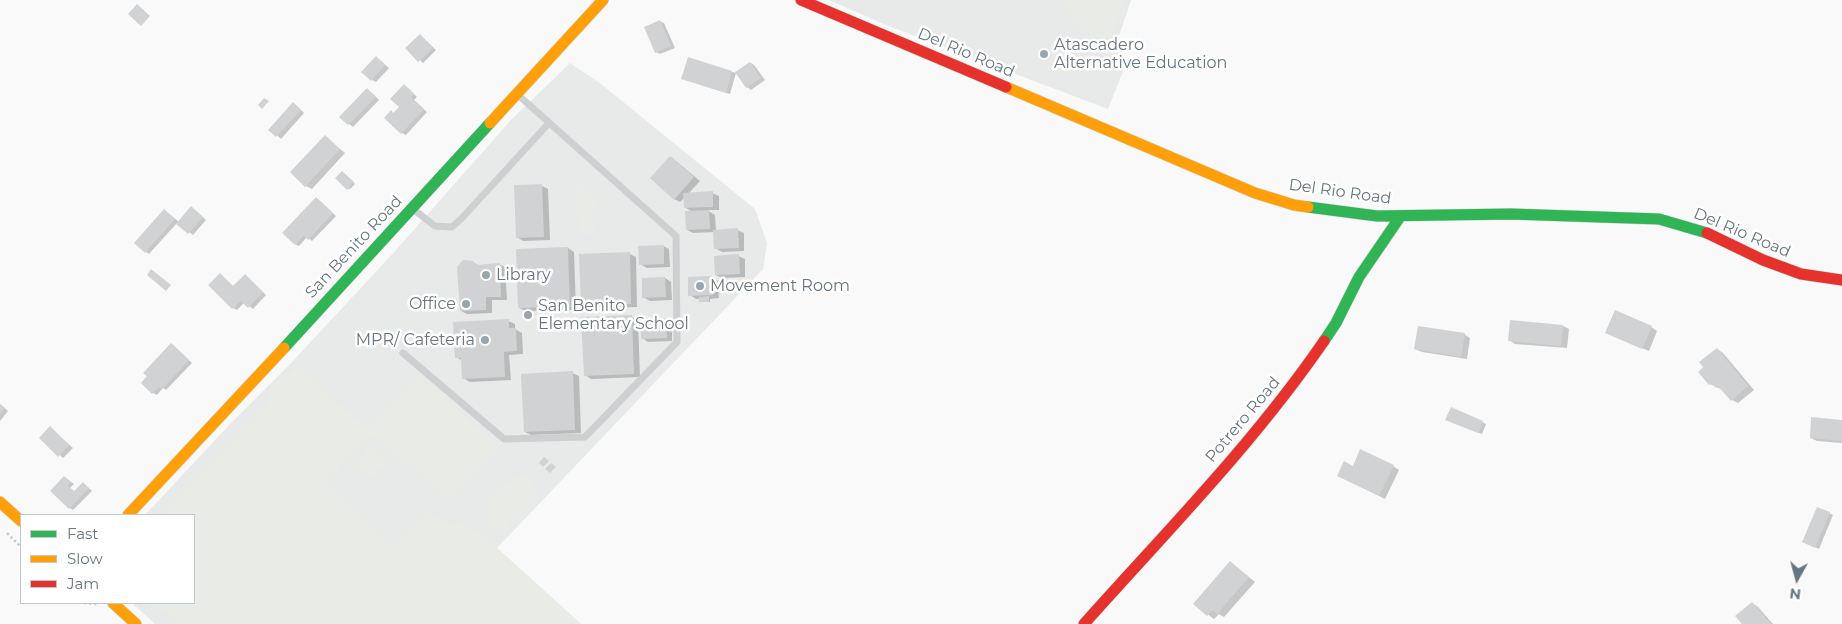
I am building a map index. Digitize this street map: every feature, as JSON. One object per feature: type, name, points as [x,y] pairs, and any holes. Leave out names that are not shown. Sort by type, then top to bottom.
[{"type":"street","name":"San Benito Road","points":[[129,514],[603,0]]},
{"type":"street","name":"Del Rio Road","points":[[801,0],[1255,193],[1294,205],[1353,214],[1400,217],[1511,214],[1659,219],[1712,235],[1763,260],[1801,274],[1842,280]]},
{"type":"street","name":"Potrero Road","points":[[1084,624],[1241,448],[1294,384],[1336,324],[1359,277],[1400,217]]},
{"type":"street","points":[[0,502],[20,520]]},
{"type":"street","points":[[114,604],[136,624]]},
{"type":"lane","points":[[403,353],[504,439],[585,437],[677,342],[676,236],[517,94]]},
{"type":"lane","points":[[412,208],[435,226],[452,227],[549,123]]},
{"type":"shaded area","name":"Atascadero Alternative Education","points":[[829,0],[1131,0],[1118,39],[1124,69],[1108,109],[886,25]]},
{"type":"shaded area","points":[[1060,0],[1125,0],[1111,39],[1107,39],[1089,34],[1079,28],[1073,20],[1066,3]]},
{"type":"shaded area","name":"San Benito Elementary School","points":[[570,63],[601,84],[755,209],[767,243],[763,269],[497,548],[581,624],[155,624],[133,604],[195,604],[195,514],[146,514],[231,423],[293,361],[396,250],[511,120]]},
{"type":"shaded area","points":[[576,182],[600,204],[593,212],[595,234],[578,235]]},
{"type":"shaded area","points":[[297,366],[368,429],[419,374],[499,447],[449,501],[374,435],[367,439],[326,483],[391,545],[424,511],[455,526],[461,520],[497,548],[581,624],[177,624],[155,604],[195,604],[195,514],[163,514],[270,400],[270,384],[288,375]]},
{"type":"shaded area","points":[[369,446],[388,463],[381,471],[362,454]]},
{"type":"shaded area","points":[[360,455],[379,471],[372,479],[354,463]]},
{"type":"shaded area","points":[[522,472],[536,486],[537,496],[507,527],[488,531],[485,529],[489,500],[496,491]]},
{"type":"building","points":[[137,4],[150,16],[141,26],[128,14]]},
{"type":"building","points":[[660,20],[671,46],[655,53],[644,27]]},
{"type":"building","points":[[420,34],[433,48],[418,62],[405,48]]},
{"type":"building","points":[[376,56],[385,65],[371,81],[361,72]]},
{"type":"building","points":[[688,57],[732,71],[726,93],[681,79]]},
{"type":"building","points":[[750,62],[761,78],[746,88],[735,72]]},
{"type":"building","points":[[404,84],[414,94],[411,97],[424,109],[401,134],[384,118],[391,110],[393,113],[399,107],[390,99]]},
{"type":"building","points":[[367,88],[376,97],[348,125],[339,117]]},
{"type":"building","points":[[264,98],[269,101],[262,109],[258,105]]},
{"type":"building","points":[[293,102],[301,110],[276,137],[268,130]]},
{"type":"building","points":[[325,135],[340,149],[305,187],[290,172]]},
{"type":"building","points":[[670,156],[694,177],[674,200],[650,178]]},
{"type":"building","points":[[342,171],[354,182],[347,190],[335,178]]},
{"type":"building","points":[[542,184],[544,237],[516,238],[514,185]]},
{"type":"building","points":[[713,191],[713,207],[684,208],[683,193]]},
{"type":"building","points":[[316,197],[333,213],[308,240],[304,235],[295,245],[282,233]]},
{"type":"building","points":[[191,206],[203,217],[188,234],[176,224]]},
{"type":"building","points":[[164,209],[175,219],[145,253],[134,243]]},
{"type":"building","points":[[709,210],[710,229],[686,230],[685,211]]},
{"type":"building","points":[[738,228],[739,248],[714,249],[713,230]]},
{"type":"building","points":[[664,245],[664,264],[639,265],[638,246]]},
{"type":"building","points":[[568,247],[570,307],[518,308],[516,249]]},
{"type":"building","points":[[630,252],[631,304],[581,306],[579,254]]},
{"type":"building","points":[[739,254],[740,274],[715,275],[714,256]]},
{"type":"building","points":[[463,260],[473,261],[477,265],[500,263],[501,297],[486,297],[486,310],[460,311],[457,267]]},
{"type":"building","points":[[151,269],[171,285],[166,291],[147,275]]},
{"type":"building","points":[[220,273],[233,286],[245,274],[263,292],[248,308],[241,301],[232,309],[208,285]]},
{"type":"building","name":"Movement Room","points":[[712,276],[713,295],[688,296],[688,277]]},
{"type":"building","points":[[665,277],[666,297],[642,298],[642,278]]},
{"type":"building","points":[[709,296],[709,302],[699,302],[699,297]]},
{"type":"building","points":[[1615,310],[1652,326],[1642,349],[1605,333]]},
{"type":"building","points":[[632,315],[634,374],[584,376],[581,317]]},
{"type":"building","points":[[666,318],[667,338],[641,339],[640,319]]},
{"type":"building","name":"MPR/ Cafeteria","points":[[509,319],[509,328],[516,328],[517,351],[504,352],[505,377],[462,379],[461,358],[455,358],[453,322]]},
{"type":"building","points":[[1510,320],[1563,325],[1561,346],[1508,341]]},
{"type":"building","points":[[1418,326],[1465,333],[1461,357],[1414,349]]},
{"type":"building","points":[[171,343],[189,360],[162,389],[159,387],[152,394],[141,383],[147,376],[143,373]]},
{"type":"building","points":[[1717,348],[1748,386],[1731,401],[1718,386],[1716,388],[1712,383],[1709,385],[1698,372],[1703,367],[1699,362]]},
{"type":"building","points":[[573,371],[575,430],[524,432],[521,374]]},
{"type":"building","points":[[0,404],[5,408],[0,414]]},
{"type":"building","points":[[1451,407],[1483,421],[1478,433],[1445,420]]},
{"type":"building","points":[[1811,417],[1842,420],[1842,441],[1810,438]]},
{"type":"building","points":[[50,426],[69,445],[58,457],[39,438]]},
{"type":"building","points":[[1360,449],[1394,465],[1379,496],[1337,476],[1344,461],[1353,466]]},
{"type":"building","points":[[544,457],[549,461],[543,467],[539,463]]},
{"type":"building","points":[[551,463],[556,467],[550,473],[545,469]]},
{"type":"building","points":[[64,476],[71,482],[67,485],[74,491],[83,482],[89,488],[69,509],[50,491]]},
{"type":"building","points":[[1817,507],[1830,512],[1815,548],[1802,542]]},
{"type":"building","points":[[1230,561],[1249,577],[1217,614],[1213,610],[1207,616],[1193,604]]},
{"type":"building","points":[[1752,602],[1771,624],[1742,624],[1735,616]]},
{"type":"traffic: fast","points":[[284,348],[490,123]]},
{"type":"traffic: fast","points":[[1308,207],[1377,216],[1511,214],[1659,219],[1707,233]]},
{"type":"traffic: fast","points":[[1324,341],[1336,323],[1359,277],[1400,217]]},
{"type":"traffic: slow","points":[[490,123],[603,0]]},
{"type":"traffic: slow","points":[[1006,87],[1255,193],[1294,205],[1308,207]]},
{"type":"traffic: slow","points":[[129,514],[284,348]]},
{"type":"traffic: slow","points":[[0,502],[20,520]]},
{"type":"traffic: slow","points":[[114,604],[136,624]]},
{"type":"traffic: jam","points":[[801,0],[1006,87]]},
{"type":"traffic: jam","points":[[1707,233],[1763,260],[1801,274],[1842,280]]},
{"type":"traffic: jam","points":[[1084,624],[1239,451],[1297,379],[1324,341]]},
{"type":"place","name":"Atascadero Alternative Education","points":[[1044,54]]},
{"type":"place","name":"Library","points":[[486,275]]},
{"type":"place","name":"Movement Room","points":[[700,286]]},
{"type":"place","name":"Office","points":[[466,304]]},
{"type":"place","name":"San Benito Elementary School","points":[[528,315]]},
{"type":"place","name":"MPR/ Cafeteria","points":[[485,340]]}]
